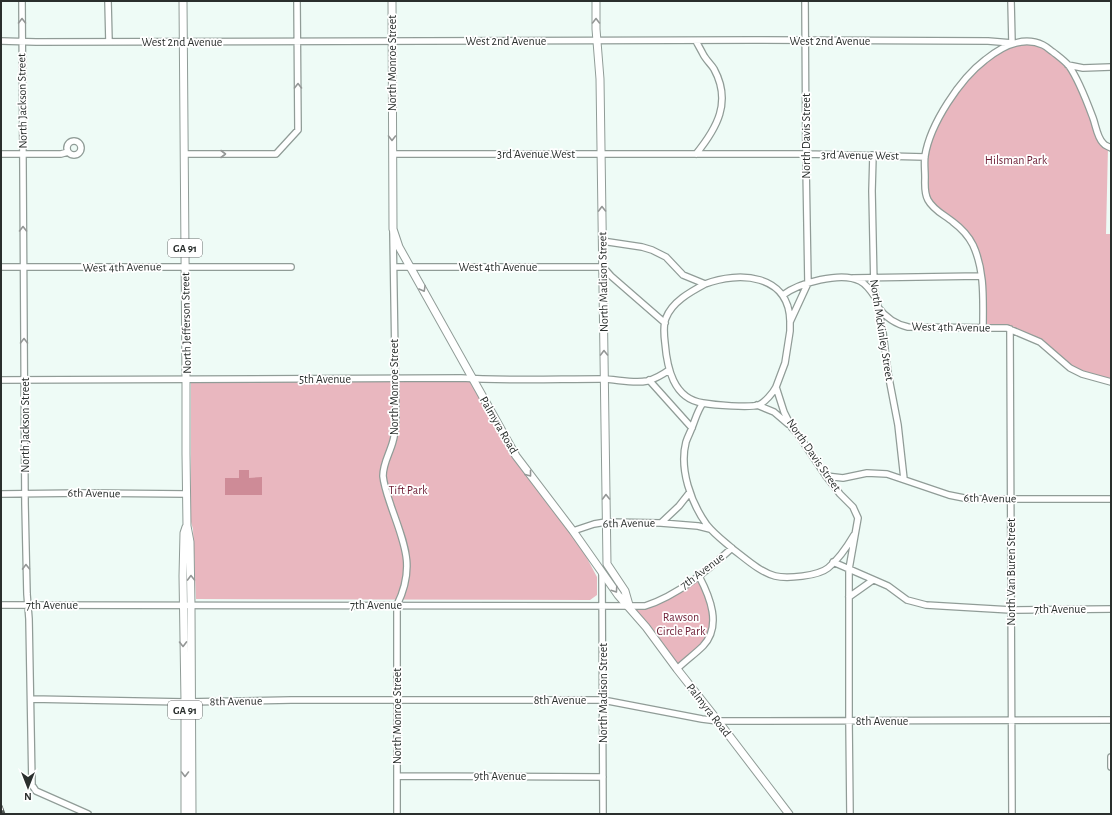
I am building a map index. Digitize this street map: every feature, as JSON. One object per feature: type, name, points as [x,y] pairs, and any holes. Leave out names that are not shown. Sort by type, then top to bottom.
[{"type":"main road","name":"North Jefferson Street","points":[[183,1],[186,494],[187,526],[190,542],[191,606],[185,814]]},
{"type":"main road","name":"North Monroe Street","points":[[392,1],[393,229]]},
{"type":"main road","name":"North Madison Street","points":[[596,1],[601,154],[607,564]]},
{"type":"main road","name":"Palmyra Road","points":[[393,229],[398,247],[516,456],[573,531],[618,595],[629,606],[789,814]]},
{"type":"main road","name":"North Jefferson Street","points":[[187,526],[184,533],[183,542],[183,605],[192,814]]},
{"type":"main road","name":"Palmyra Road","points":[[607,564],[625,591],[629,606]]},
{"type":"street","name":"North Jackson Street","points":[[22,1],[25,493],[32,785],[36,791],[88,814]]},
{"type":"street","points":[[108,1],[109,42]]},
{"type":"street","points":[[184,154],[276,154],[298,130],[297,1]]},
{"type":"street","name":"North Davis Street","points":[[805,1],[808,283],[790,322],[785,363],[776,387],[784,412],[792,428],[826,476],[840,494],[853,507],[858,518],[849,569],[850,814]]},
{"type":"street","points":[[1011,1],[1012,43]]},
{"type":"street","name":"West 2nd Avenue","points":[[1,41],[392,42],[806,40],[980,41],[1012,43]]},
{"type":"street","points":[[696,41],[703,54],[714,68],[722,97],[722,106],[718,122],[696,154]]},
{"type":"street","points":[[983,328],[983,293],[976,254],[968,236],[952,220],[942,215],[934,207],[927,199],[925,191],[925,157],[932,132],[945,108],[968,75],[986,59],[1012,43],[1032,42],[1044,45],[1068,65],[1086,100],[1100,139],[1105,145],[1111,148]]},
{"type":"street","points":[[1068,65],[1083,68],[1111,67]]},
{"type":"street","points":[[1,154],[61,154],[68,152]]},
{"type":"street","name":"3rd Avenue West","points":[[393,154],[806,154],[925,157]]},
{"type":"street","name":"North McKinley Street","points":[[873,155],[872,191],[875,298],[883,333],[888,373],[898,425],[904,479]]},
{"type":"street","name":"North Monroe Street","points":[[393,229],[395,431],[394,440],[386,461],[383,478],[407,558],[406,582],[403,593],[397,605],[397,814]]},
{"type":"street","points":[[602,241],[652,250],[666,257],[683,275],[705,284]]},
{"type":"street","name":"West 4th Avenue","points":[[1,267],[291,266]]},
{"type":"street","name":"West 4th Avenue","points":[[394,266],[603,267]]},
{"type":"street","points":[[603,267],[611,276],[665,323]]},
{"type":"street","points":[[783,295],[792,289],[827,278],[981,276]]},
{"type":"street","points":[[776,387],[769,397],[760,404],[756,405],[740,406],[703,403],[688,398],[675,383],[669,370],[664,336],[665,320],[669,312],[676,304],[692,291],[705,284],[726,278],[754,278],[769,283],[783,295],[788,307],[790,322]]},
{"type":"street","points":[[854,278],[863,283],[875,298]]},
{"type":"street","name":"West 4th Avenue","points":[[876,305],[889,319],[903,325],[923,327],[1010,329]]},
{"type":"street","points":[[1010,329],[1040,342],[1070,368],[1082,374],[1111,382]]},
{"type":"street","name":"North Van Buren Street","points":[[1010,329],[1012,686],[1010,721],[1012,814]]},
{"type":"street","name":"5th Avenue","points":[[1,380],[472,378],[604,379],[636,382],[659,377],[669,370]]},
{"type":"street","points":[[649,380],[692,428]]},
{"type":"street","points":[[703,403],[698,411],[686,442],[684,452],[685,472],[690,492],[704,520],[711,529],[732,548],[758,568],[774,576],[789,577],[806,575],[827,569],[847,547],[857,528]]},
{"type":"street","points":[[756,405],[774,412],[783,418],[792,428]]},
{"type":"street","name":"6th Avenue","points":[[826,476],[843,478],[859,474],[876,473],[892,475],[930,489],[957,497],[970,499],[1111,499]]},
{"type":"street","name":"6th Avenue","points":[[661,523],[679,506],[690,492]]},
{"type":"street","name":"6th Avenue","points":[[1,494],[186,494]]},
{"type":"street","name":"6th Avenue","points":[[573,531],[594,524],[606,522],[661,523],[698,526],[711,529]]},
{"type":"street","name":"7th Avenue","points":[[1,605],[647,605],[672,593],[699,576],[732,548]]},
{"type":"street","name":"7th Avenue","points":[[833,562],[888,586],[907,600],[926,605],[1011,610],[1111,609]]},
{"type":"street","name":"North Madison Street","points":[[602,573],[603,814]]},
{"type":"street","points":[[677,669],[704,646],[709,638],[714,623],[711,604],[706,589],[699,576]]},
{"type":"street","points":[[849,597],[873,580]]},
{"type":"street","name":"8th Avenue","points":[[31,699],[188,702],[603,700],[718,721],[1111,720]]},
{"type":"street","points":[[1111,757],[1111,767]]},
{"type":"street","name":"9th Avenue","points":[[397,776],[603,777]]},
{"type":"green space","name":"Hilsman Park","points":[[1032,42],[1044,46],[1065,64],[1086,100],[1100,140],[1108,147],[1106,234],[1111,234],[1111,380],[1092,376],[1070,367],[1049,347],[1007,327],[984,327],[985,292],[973,244],[928,199],[925,157],[933,131],[946,108],[975,68],[1012,43]]},
{"type":"green space","name":"Tift Park","points":[[472,379],[516,456],[573,532],[597,577],[597,595],[590,600],[196,599],[193,529],[191,522],[191,383],[271,380]]},
{"type":"green space","name":"Rawson Circle Park","points":[[699,577],[712,617],[708,637],[677,668],[630,607],[645,606]]},
{"type":"shaded area","points":[[239,470],[249,470],[249,478],[262,477],[262,495],[225,495],[225,478],[239,478]]},
{"type":"railway","points":[[1,806],[4,814]]}]
